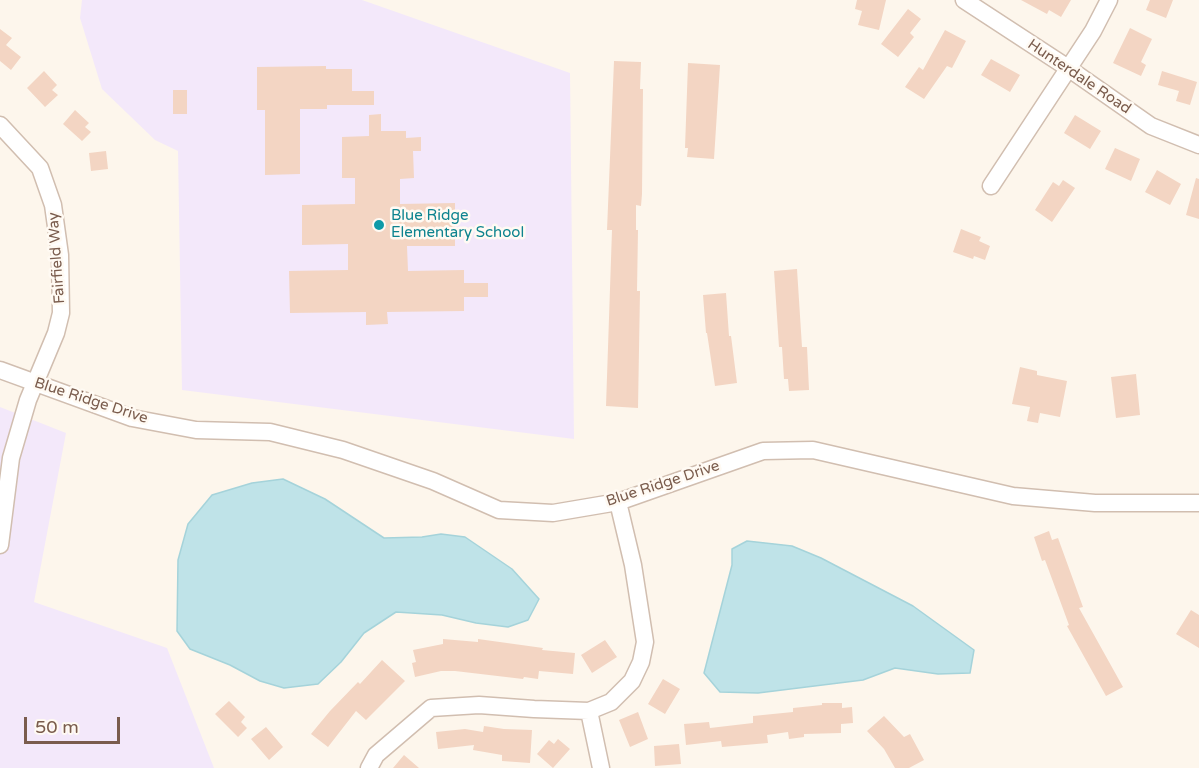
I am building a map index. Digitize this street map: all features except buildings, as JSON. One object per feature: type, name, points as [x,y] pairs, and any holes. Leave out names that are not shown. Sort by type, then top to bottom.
[{"type":"street","name":"Hunterdale Road","points":[[964,0],[1151,126],[1199,145]]},
{"type":"street","points":[[991,186],[1093,31],[1110,0]]},
{"type":"street","name":"Fairfield Way","points":[[0,125],[40,168],[53,205],[60,255],[61,312],[56,333],[28,400],[11,458],[0,545]]},
{"type":"street","name":"Blue Ridge Drive","points":[[0,370],[132,418],[196,430],[270,432],[343,450],[433,481],[499,510],[553,513],[618,502],[763,451],[813,450],[1013,496],[1095,503],[1199,503]]},
{"type":"street","points":[[369,768],[376,755],[431,708],[479,705],[589,711],[611,702],[632,681],[641,662],[645,642],[633,565],[618,502]]},
{"type":"street","points":[[589,711],[601,768]]},
{"type":"shaded area","points":[[82,0],[362,0],[570,73],[574,439],[182,390],[178,151],[155,140],[102,89],[80,18]]},
{"type":"shaded area","points":[[0,407],[66,433],[34,602],[167,648],[214,768],[0,768]]},
{"type":"water","points":[[283,479],[325,499],[384,538],[441,534],[465,537],[512,569],[539,599],[528,620],[508,627],[442,615],[396,612],[364,633],[341,662],[318,684],[284,688],[260,681],[230,665],[190,649],[177,631],[178,560],[188,524],[212,495],[252,483]]},
{"type":"water","points":[[747,541],[792,546],[821,558],[913,606],[974,650],[970,673],[938,674],[895,668],[863,680],[758,693],[720,692],[704,673],[732,565],[732,549]]},
{"type":"place","name":"Blue Ridge Elementary School","points":[[379,225]]}]
